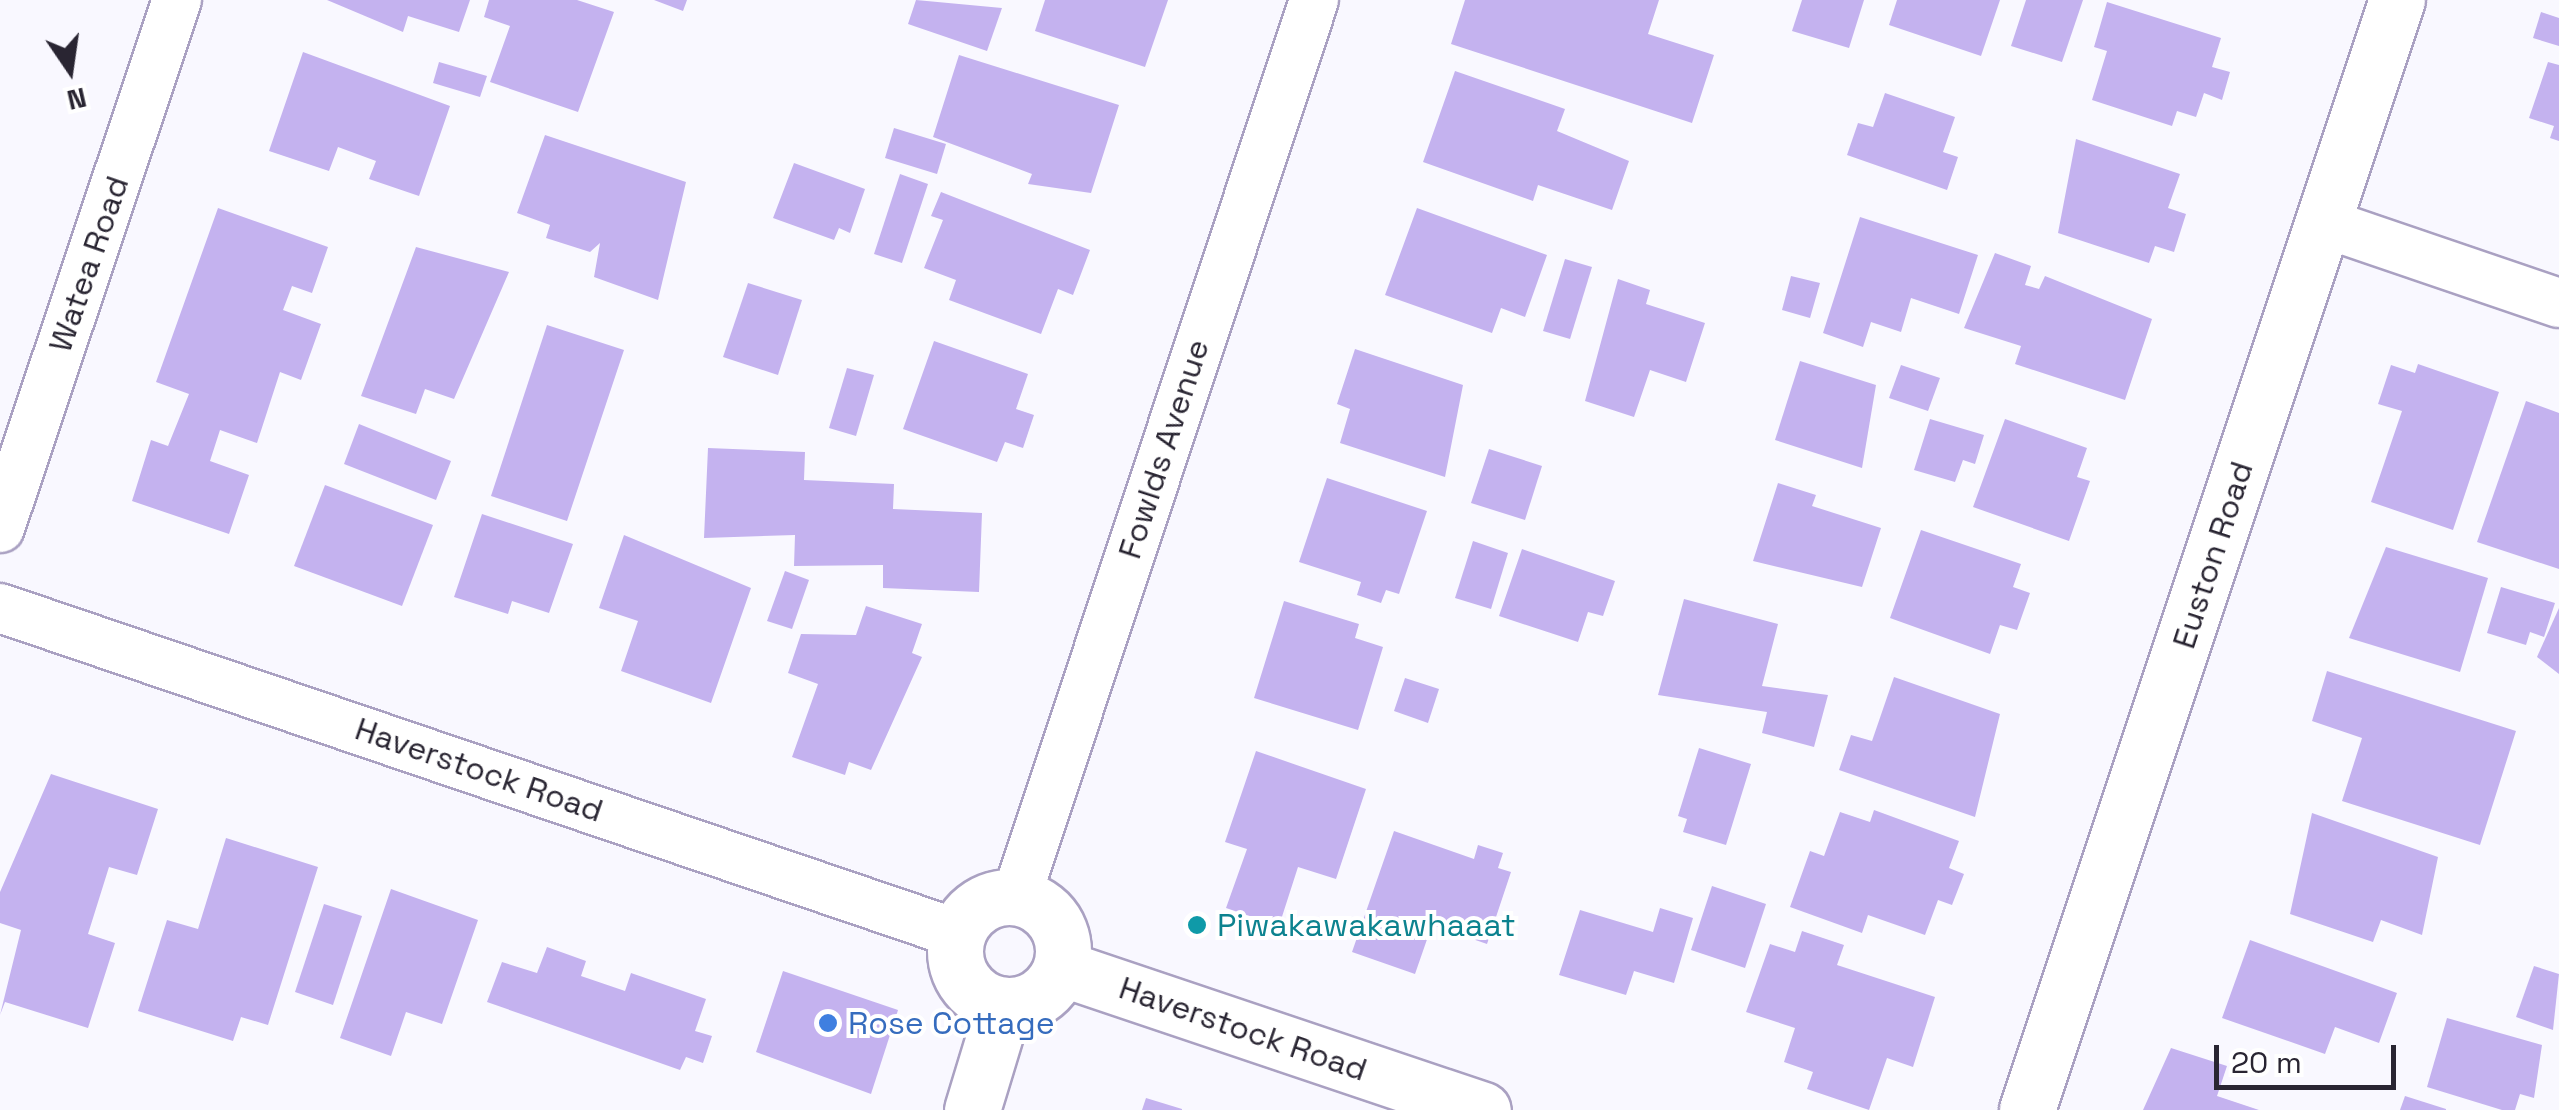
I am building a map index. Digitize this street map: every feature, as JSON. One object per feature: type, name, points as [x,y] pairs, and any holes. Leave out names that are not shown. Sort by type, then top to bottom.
[{"type":"street","name":"Watea Road","points":[[0,528],[178,0]]},
{"type":"street","name":"Fowlds Avenue","points":[[1016,898],[1314,0]]},
{"type":"street","name":"Euston Road","points":[[2028,1110],[2397,0]]},
{"type":"street","points":[[2324,223],[2559,302]]},
{"type":"street","name":"Haverstock Road","points":[[0,608],[958,934]]},
{"type":"street","points":[[1016,898],[1055,922],[1061,968],[1045,991],[1004,1005],[963,980],[958,934],[988,901],[1016,898]]},
{"type":"street","name":"Haverstock Road","points":[[1061,968],[1483,1110]]},
{"type":"street","points":[[972,1110],[1004,1005]]},
{"type":"building","points":[[327,0],[470,0],[459,32],[408,16],[403,32]]},
{"type":"building","points":[[489,0],[577,0],[614,12],[578,112],[490,82],[510,26],[484,17]]},
{"type":"building","points":[[654,0],[687,0],[683,11]]},
{"type":"building","points":[[916,0],[1002,8],[987,51],[908,24]]},
{"type":"building","points":[[1045,0],[1168,0],[1145,67],[1035,31]]},
{"type":"building","points":[[1465,0],[1659,0],[1648,34],[1714,55],[1692,123],[1451,44]]},
{"type":"building","points":[[1802,0],[1864,0],[1849,48],[1792,31]]},
{"type":"building","points":[[1897,0],[2000,0],[1981,56],[1889,25]]},
{"type":"building","points":[[2026,0],[2083,0],[2062,62],[2011,46]]},
{"type":"building","points":[[2107,2],[2221,38],[2212,67],[2230,72],[2222,100],[2204,93],[2196,117],[2177,111],[2172,126],[2092,100],[2107,51],[2094,47]]},
{"type":"building","points":[[2541,12],[2559,18],[2559,46],[2533,38]]},
{"type":"building","points":[[303,52],[450,106],[419,196],[369,179],[376,161],[338,147],[329,171],[269,151]]},
{"type":"building","points":[[959,55],[1119,105],[1091,193],[1028,184],[1032,174],[933,137]]},
{"type":"building","points":[[439,62],[487,76],[480,97],[433,83]]},
{"type":"building","points":[[2548,62],[2559,65],[2559,141],[2550,138],[2554,126],[2529,118]]},
{"type":"building","points":[[1455,71],[1565,109],[1557,131],[1629,161],[1612,210],[1538,185],[1533,201],[1423,162]]},
{"type":"building","points":[[1885,93],[1955,117],[1943,152],[1958,157],[1947,190],[1847,155],[1858,123],[1873,127]]},
{"type":"building","points":[[894,128],[946,144],[937,174],[885,158]]},
{"type":"building","points":[[545,135],[686,182],[658,300],[594,277],[600,243],[590,252],[546,238],[550,225],[517,213]]},
{"type":"building","points":[[2076,139],[2180,174],[2168,208],[2186,214],[2174,252],[2155,246],[2149,263],[2058,233]]},
{"type":"building","points":[[794,163],[865,189],[850,233],[839,228],[834,240],[773,218]]},
{"type":"building","points":[[900,174],[928,184],[902,263],[874,254]]},
{"type":"building","points":[[941,192],[1090,250],[1073,295],[1058,289],[1041,334],[949,300],[956,280],[924,268],[943,220],[931,216]]},
{"type":"building","points":[[218,208],[328,247],[312,293],[292,286],[283,310],[321,324],[301,380],[280,372],[257,443],[220,430],[210,461],[249,475],[229,534],[132,501],[151,440],[168,446],[189,394],[156,382]]},
{"type":"building","points":[[1417,208],[1547,255],[1525,317],[1501,308],[1492,333],[1385,295]]},
{"type":"building","points":[[1860,217],[1978,255],[1959,314],[1911,298],[1901,332],[1871,322],[1863,347],[1823,333]]},
{"type":"building","points":[[416,247],[509,272],[454,399],[425,389],[416,414],[361,396]]},
{"type":"building","points":[[1995,253],[2031,266],[2025,285],[2039,289],[2045,276],[2152,319],[2125,400],[2015,364],[2021,346],[1964,328]]},
{"type":"building","points":[[1565,259],[1592,267],[1570,339],[1543,331]]},
{"type":"building","points":[[1791,276],[1820,283],[1810,318],[1782,310]]},
{"type":"building","points":[[1618,279],[1650,290],[1646,304],[1705,323],[1686,382],[1650,370],[1634,417],[1585,401]]},
{"type":"building","points":[[748,283],[802,300],[778,375],[723,357]]},
{"type":"building","points":[[547,325],[624,350],[567,521],[491,496]]},
{"type":"building","points":[[934,341],[1028,374],[1016,409],[1034,415],[1023,448],[1005,442],[997,462],[903,429]]},
{"type":"building","points":[[1355,349],[1463,385],[1445,477],[1340,443],[1350,409],[1337,404]]},
{"type":"building","points":[[1800,361],[1876,385],[1862,468],[1775,440]]},
{"type":"building","points":[[2418,364],[2499,392],[2453,530],[2371,502],[2402,411],[2378,404],[2391,365],[2415,373]]},
{"type":"building","points":[[1901,365],[1940,378],[1928,411],[1889,398]]},
{"type":"building","points":[[847,368],[874,375],[856,436],[829,428]]},
{"type":"building","points":[[2526,401],[2559,413],[2559,569],[2477,542]]},
{"type":"building","points":[[1930,419],[1984,435],[1975,464],[1963,460],[1955,482],[1914,470]]},
{"type":"building","points":[[2005,419],[2087,448],[2077,477],[2090,481],[2069,541],[1973,507]]},
{"type":"building","points":[[359,424],[451,461],[436,500],[344,464]]},
{"type":"building","points":[[708,448],[805,452],[804,480],[894,484],[893,509],[982,513],[979,592],[883,588],[883,565],[794,566],[795,535],[704,538]]},
{"type":"building","points":[[1489,449],[1542,466],[1525,520],[1471,503]]},
{"type":"building","points":[[1327,478],[1427,511],[1399,594],[1386,590],[1381,603],[1357,595],[1361,582],[1299,562]]},
{"type":"building","points":[[1778,483],[1816,495],[1812,506],[1881,528],[1862,587],[1753,561]]},
{"type":"building","points":[[325,485],[433,525],[402,606],[294,566]]},
{"type":"building","points":[[482,514],[573,544],[549,613],[512,601],[508,614],[454,597]]},
{"type":"building","points":[[1921,530],[2021,564],[2013,587],[2030,593],[2017,630],[2000,625],[1990,654],[1890,618]]},
{"type":"building","points":[[624,535],[751,588],[711,703],[621,671],[638,621],[599,608]]},
{"type":"building","points":[[1473,541],[1508,553],[1491,609],[1455,598]]},
{"type":"building","points":[[2386,547],[2488,578],[2460,672],[2349,638]]},
{"type":"building","points":[[1522,549],[1615,581],[1603,616],[1588,612],[1578,642],[1499,616]]},
{"type":"building","points":[[785,571],[809,580],[792,629],[767,621]]},
{"type":"building","points":[[2501,587],[2555,603],[2544,637],[2530,632],[2526,645],[2487,633]]},
{"type":"building","points":[[1684,599],[1778,624],[1762,686],[1828,695],[1814,747],[1762,733],[1767,712],[1658,695]]},
{"type":"building","points":[[1284,601],[1359,624],[1355,638],[1383,647],[1358,730],[1254,698]]},
{"type":"building","points":[[866,606],[922,624],[912,653],[922,657],[871,770],[849,762],[845,775],[792,757],[818,684],[788,673],[801,634],[856,635]]},
{"type":"building","points":[[2559,608],[2559,674],[2537,657]]},
{"type":"building","points":[[2327,671],[2516,731],[2480,845],[2342,801],[2362,738],[2312,721]]},
{"type":"building","points":[[1894,677],[2000,714],[1975,817],[1839,770],[1851,735],[1872,741]]},
{"type":"building","points":[[1405,678],[1439,689],[1428,723],[1394,711]]},
{"type":"building","points":[[1699,748],[1751,764],[1726,845],[1683,832],[1687,819],[1678,816]]},
{"type":"building","points":[[1256,751],[1366,789],[1336,879],[1298,867],[1279,926],[1226,908],[1247,849],[1225,842]]},
{"type":"building","points":[[51,774],[158,809],[137,875],[109,867],[88,934],[115,943],[88,1028],[5,1002],[0,1015],[21,930],[0,923],[0,892]]},
{"type":"building","points":[[1874,810],[1959,841],[1949,868],[1964,874],[1952,905],[1938,900],[1925,935],[1868,915],[1862,933],[1790,907],[1810,851],[1824,856],[1840,812],[1870,822]]},
{"type":"building","points":[[2312,813],[2438,857],[2422,935],[2381,920],[2373,942],[2290,914]]},
{"type":"building","points":[[1394,831],[1474,859],[1478,845],[1503,853],[1498,868],[1511,872],[1487,944],[1432,925],[1415,974],[1352,952]]},
{"type":"building","points":[[226,838],[318,867],[268,1025],[241,1017],[233,1041],[138,1011],[167,920],[198,929]]},
{"type":"building","points":[[1712,886],[1766,904],[1745,968],[1691,950]]},
{"type":"building","points":[[391,889],[478,920],[442,1024],[406,1012],[391,1056],[340,1038]]},
{"type":"building","points":[[324,904],[362,916],[333,1005],[295,992]]},
{"type":"building","points":[[1660,908],[1693,918],[1674,983],[1634,971],[1626,995],[1559,975],[1580,910],[1653,932]]},
{"type":"building","points":[[1802,931],[1844,945],[1837,965],[1935,997],[1913,1067],[1887,1058],[1869,1110],[1807,1089],[1813,1072],[1784,1062],[1795,1028],[1746,1012],[1770,944],[1795,952]]},
{"type":"building","points":[[2250,940],[2397,993],[2379,1043],[2335,1027],[2325,1054],[2222,1018]]},
{"type":"building","points":[[547,947],[586,961],[581,976],[625,991],[631,973],[706,999],[695,1031],[712,1036],[703,1063],[686,1057],[680,1070],[487,1002],[502,962],[537,973]]},
{"type":"building","points":[[2534,966],[2559,974],[2553,1030],[2516,1017]]},
{"type":"building","points":[[783,971],[898,1010],[871,1094],[756,1052]]},
{"type":"building","points":[[2447,1018],[2542,1045],[2534,1098],[2520,1094],[2515,1110],[2502,1110],[2427,1087]]},
{"type":"building","points":[[2171,1048],[2227,1066],[2217,1096],[2259,1110],[2143,1110]]},
{"type":"building","points":[[2405,1096],[2446,1109],[2446,1110],[2400,1110]]},
{"type":"building","points":[[1146,1098],[1182,1109],[1182,1110],[1142,1110]]},
{"type":"place","name":"Piwakawakawhaaat","points":[[1197,925]]},
{"type":"place","name":"Rose Cottage","points":[[828,1023]]}]
